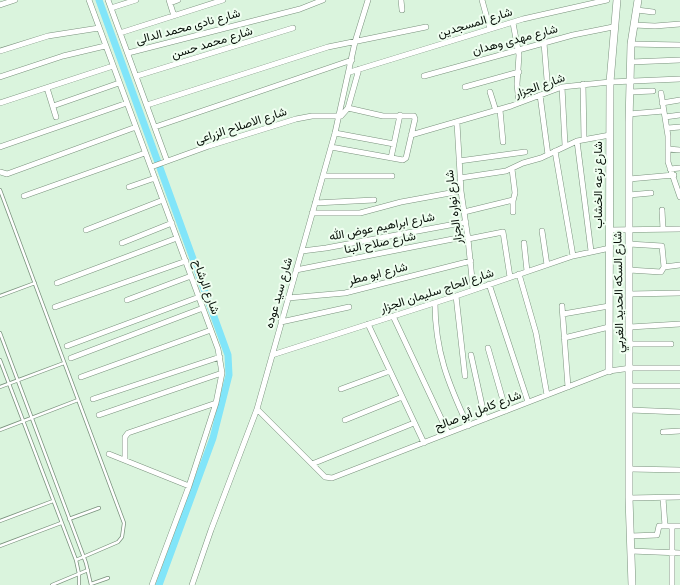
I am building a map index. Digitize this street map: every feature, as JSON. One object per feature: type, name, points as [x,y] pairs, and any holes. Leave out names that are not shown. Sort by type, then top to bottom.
[{"type":"street","points":[[0,5],[15,0]]},
{"type":"street","name":"شارع الرشاح","points":[[89,0],[211,330],[220,357],[222,373],[216,403],[152,585]]},
{"type":"street","points":[[108,0],[167,161]]},
{"type":"street","points":[[111,8],[136,0]]},
{"type":"street","points":[[174,16],[170,1],[178,0]]},
{"type":"street","points":[[120,33],[223,0]]},
{"type":"street","name":"شارع نادى محمد الدالى","points":[[128,53],[300,9],[323,0]]},
{"type":"street","name":"شارع سيد عوده","points":[[192,585],[211,530],[257,409],[335,133],[350,72],[355,42],[368,0]]},
{"type":"street","points":[[401,0],[402,10]]},
{"type":"street","points":[[482,0],[490,29]]},
{"type":"street","name":"شارع المسجدين","points":[[350,72],[490,29],[607,0]]},
{"type":"street","name":"شارع ترعه الخشاب","points":[[609,370],[610,82],[616,0]]},
{"type":"street","name":"شارع السكه الحديد الغربي","points":[[632,585],[630,498],[631,368],[629,270],[629,114],[631,44],[638,0]]},
{"type":"street","points":[[637,10],[653,12]]},
{"type":"street","points":[[513,23],[518,50],[519,72],[517,84],[519,103]]},
{"type":"street","points":[[634,25],[655,26],[680,24]]},
{"type":"street","points":[[147,105],[328,47],[426,27]]},
{"type":"street","name":"شارع مهدى وهدان","points":[[424,76],[544,43],[613,27]]},
{"type":"street","points":[[0,51],[54,35],[99,28]]},
{"type":"street","name":"شارع محمد حسن","points":[[137,76],[293,28]]},
{"type":"street","points":[[544,43],[548,92]]},
{"type":"street","points":[[631,44],[680,45]]},
{"type":"street","points":[[0,77],[63,56],[106,46]]},
{"type":"street","points":[[155,127],[352,60]]},
{"type":"street","points":[[631,62],[680,60]]},
{"type":"street","points":[[0,103],[113,66]]},
{"type":"street","points":[[338,118],[346,113],[359,69]]},
{"type":"street","points":[[465,87],[519,72]]},
{"type":"street","name":"شارع الجزار","points":[[411,135],[498,110],[562,87],[610,82],[680,79]]},
{"type":"street","points":[[53,106],[120,83]]},
{"type":"street","points":[[583,84],[584,139]]},
{"type":"street","points":[[562,87],[565,145]]},
{"type":"street","points":[[47,88],[56,117]]},
{"type":"street","points":[[630,92],[652,91]]},
{"type":"street","points":[[490,92],[498,110],[503,142]]},
{"type":"street","points":[[661,92],[664,114],[668,128],[670,169],[674,175],[680,197]]},
{"type":"street","points":[[540,95],[548,155]]},
{"type":"street","points":[[662,103],[680,100]]},
{"type":"street","points":[[0,147],[127,103]]},
{"type":"street","points":[[331,147],[391,158],[406,159],[415,117],[381,115],[348,108]]},
{"type":"street","points":[[629,114],[680,115]]},
{"type":"street","points":[[391,158],[400,115]]},
{"type":"street","name":"شارع الاصلاح الزراعى","points":[[151,167],[296,119],[320,116],[338,118]]},
{"type":"street","name":"شارع نواره الجزار","points":[[457,123],[461,190],[471,261],[473,289]]},
{"type":"street","points":[[0,172],[7,174],[136,127]]},
{"type":"street","points":[[668,128],[680,127]]},
{"type":"street","points":[[335,133],[394,144]]},
{"type":"street","points":[[460,178],[512,169],[523,163],[548,155],[565,145],[584,139],[610,135]]},
{"type":"street","points":[[577,141],[591,251]]},
{"type":"street","points":[[668,149],[680,150]]},
{"type":"street","points":[[555,151],[573,256]]},
{"type":"street","points":[[24,196],[145,152]]},
{"type":"street","points":[[459,162],[525,152]]},
{"type":"street","points":[[670,169],[680,168]]},
{"type":"street","points":[[512,169],[515,192],[513,212]]},
{"type":"street","points":[[629,179],[674,175]]},
{"type":"street","points":[[323,176],[392,176]]},
{"type":"street","points":[[129,187],[155,178]]},
{"type":"street","points":[[312,213],[360,213],[401,202],[461,190]]},
{"type":"street","points":[[629,195],[650,193]]},
{"type":"street","points":[[86,230],[163,200]]},
{"type":"street","points":[[315,203],[374,200]]},
{"type":"street","points":[[464,212],[513,200]]},
{"type":"street","points":[[662,210],[663,229]]},
{"type":"street","name":"شارع ابراهيم عوض الله","points":[[302,251],[326,248],[466,222]]},
{"type":"street","points":[[122,243],[172,223]]},
{"type":"street","points":[[609,230],[680,228]]},
{"type":"street","points":[[542,231],[547,265]]},
{"type":"street","name":"شارع صلاح البنا","points":[[296,270],[503,232],[510,277]]},
{"type":"street","points":[[58,283],[177,238]]},
{"type":"street","points":[[524,243],[527,271]]},
{"type":"street","points":[[629,244],[662,246],[664,266],[661,272],[629,270]]},
{"type":"street","name":"شارع الحاج سليمان الجزار","points":[[272,354],[435,303],[573,256],[610,248]]},
{"type":"street","points":[[55,308],[186,261]]},
{"type":"street","name":"شارع ابو مطر","points":[[288,298],[345,293],[471,261]]},
{"type":"street","points":[[664,266],[680,265]]},
{"type":"street","points":[[519,274],[536,333],[547,395]]},
{"type":"street","points":[[127,300],[191,276]]},
{"type":"street","points":[[489,284],[528,402]]},
{"type":"street","points":[[630,294],[680,293]]},
{"type":"street","points":[[456,296],[465,376]]},
{"type":"street","points":[[67,346],[199,297]]},
{"type":"street","points":[[435,303],[436,331],[443,367],[450,388],[468,426]]},
{"type":"street","points":[[562,306],[568,386]]},
{"type":"street","points":[[563,314],[609,306]]},
{"type":"street","points":[[281,322],[349,307]]},
{"type":"street","points":[[71,358],[203,308]]},
{"type":"street","points":[[392,316],[448,433]]},
{"type":"street","points":[[368,324],[424,443]]},
{"type":"street","points":[[630,327],[680,324]]},
{"type":"street","points":[[564,338],[609,327]]},
{"type":"street","points":[[81,377],[211,330]]},
{"type":"street","points":[[630,344],[671,344]]},
{"type":"street","points":[[488,348],[506,411]]},
{"type":"street","points":[[471,355],[485,419]]},
{"type":"street","points":[[93,399],[220,357]]},
{"type":"street","name":"شارع كامل أبو صالح","points":[[312,464],[325,476],[335,478],[609,370],[631,368],[680,368]]},
{"type":"street","points":[[341,389],[390,370]]},
{"type":"street","points":[[99,415],[222,373]]},
{"type":"street","points":[[630,386],[680,386]]},
{"type":"street","points":[[345,420],[402,398]]},
{"type":"street","points":[[125,460],[125,437],[128,433],[216,403]]},
{"type":"street","points":[[257,409],[312,464],[414,423]]},
{"type":"street","points":[[630,410],[680,412]]},
{"type":"street","points":[[663,432],[680,431]]},
{"type":"street","points":[[110,454],[188,486]]},
{"type":"street","points":[[630,469],[680,470]]},
{"type":"street","points":[[630,498],[680,497]]},
{"type":"street","points":[[663,498],[665,526]]},
{"type":"street","points":[[631,536],[657,535],[659,526],[680,526]]},
{"type":"street","points":[[672,526],[670,553],[672,585]]},
{"type":"street","points":[[631,551],[680,553]]},
{"type":"lane","points":[[0,190],[124,524],[122,537],[118,542],[76,560]]},
{"type":"lane","points":[[0,296],[35,283]]},
{"type":"lane","points":[[0,333],[84,557],[91,584],[108,578]]},
{"type":"lane","points":[[0,360],[76,560],[79,574],[79,585]]},
{"type":"lane","points":[[0,387],[64,363]]},
{"type":"lane","points":[[0,430],[78,400]]},
{"type":"lane","points":[[0,521],[53,501]]},
{"type":"lane","points":[[69,519],[99,508]]},
{"type":"lane","points":[[0,546],[61,523]]},
{"type":"lane","points":[[52,585],[88,570]]},
{"type":"waterway","points":[[99,0],[228,355],[229,375],[213,438],[159,585]]}]
